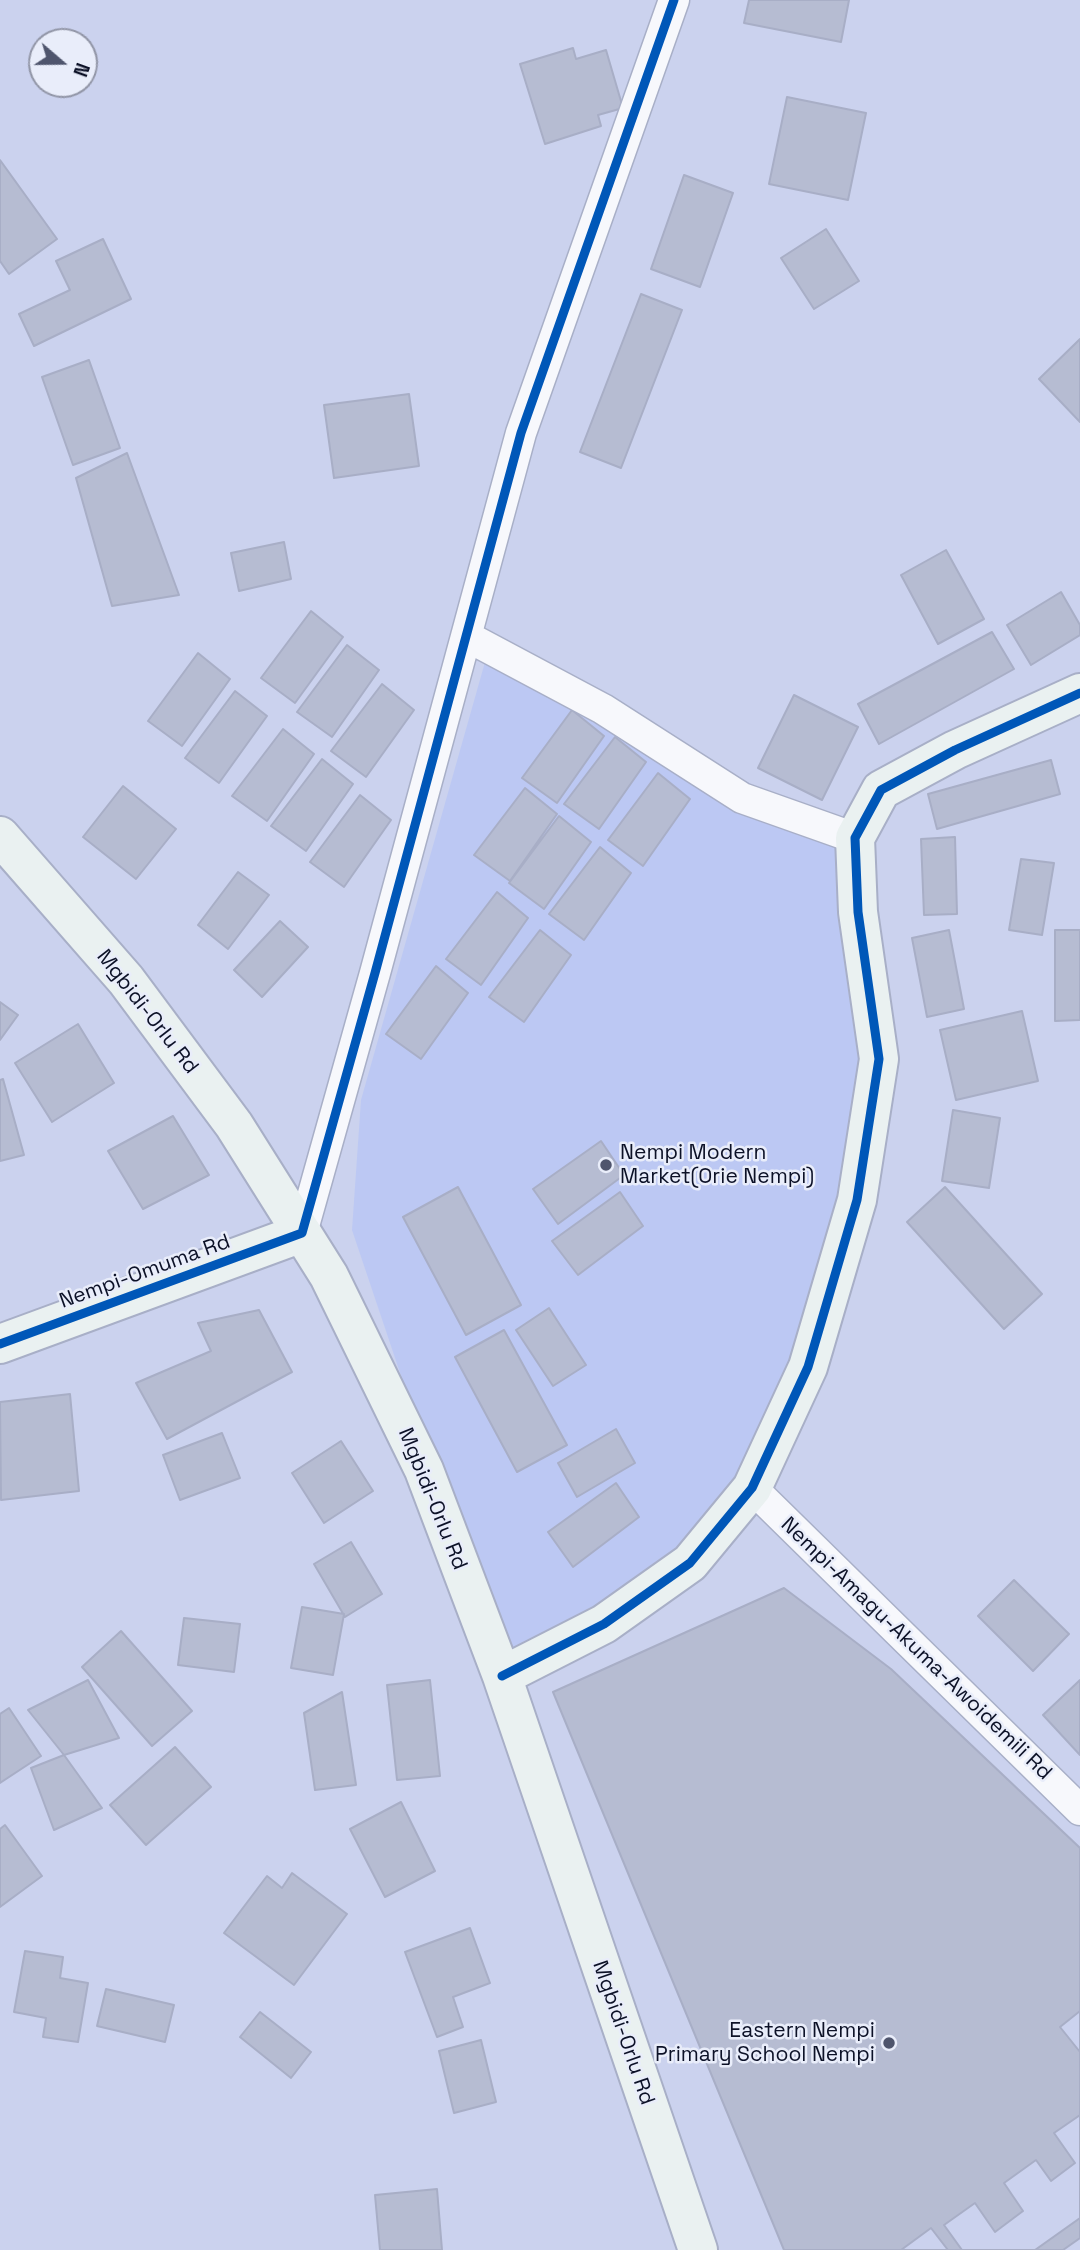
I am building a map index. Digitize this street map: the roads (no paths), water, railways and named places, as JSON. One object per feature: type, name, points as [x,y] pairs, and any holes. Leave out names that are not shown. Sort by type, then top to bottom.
[{"type":"main road","points":[[502,1676],[604,1623],[690,1563],[752,1489],[808,1367],[857,1200],[879,1059],[858,912],[855,838],[881,790],[955,750],[1080,693]]},
{"type":"main road","name":"Mgbidi-Orlu Rd","points":[[0,836],[126,980],[234,1125],[328,1276],[424,1470],[502,1676],[698,2250]]},
{"type":"main road","name":"Nempi-Omuma Rd","points":[[0,1344],[302,1233]]},
{"type":"street","points":[[302,1233],[521,433],[674,0]]},
{"type":"street","points":[[466,636],[603,709],[742,798],[855,838]]},
{"type":"street","name":"Nempi-Amagu-Akuma-Awoidemili Rd","points":[[752,1489],[1080,1810]]},
{"type":"place","name":"Nempi Modern Market(Orie Nempi)","points":[[606,1165]]},
{"type":"place","name":"Eastern Nempi Primary School Nempi","points":[[889,2043]]}]
